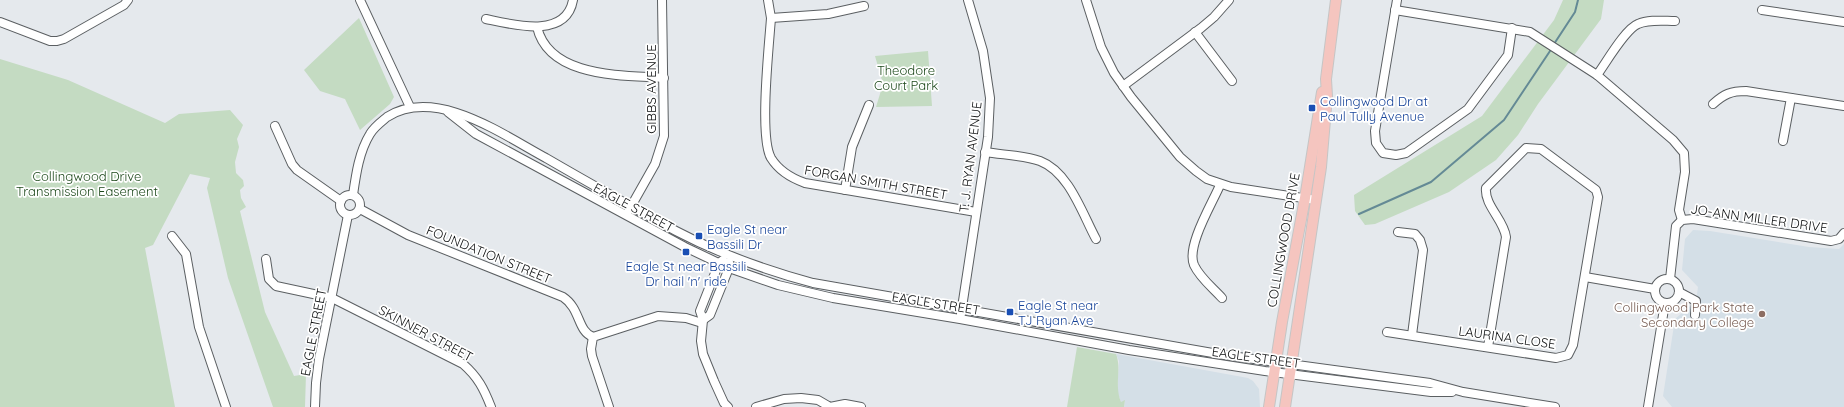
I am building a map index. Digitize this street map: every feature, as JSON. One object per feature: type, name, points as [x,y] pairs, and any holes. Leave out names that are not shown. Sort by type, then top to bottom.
[{"type":"main road","name":"COLLINGWOOD DRIVE","points":[[1269,407],[1321,95],[1326,79],[1336,2]]},
{"type":"main road","name":"COLLINGWOOD DRIVE","points":[[1285,407],[1316,200],[1324,134],[1327,96],[1326,79]]},
{"type":"street","points":[[0,22],[50,41],[57,41],[64,39],[124,5],[128,0]]},
{"type":"street","points":[[360,0],[410,107]]},
{"type":"street","points":[[486,19],[515,25],[537,27],[561,20],[567,16],[572,8],[573,0]]},
{"type":"street","name":"GIBBS AVENUE","points":[[626,216],[655,164],[662,144],[665,127],[662,0]]},
{"type":"street","name":"FORGAN SMITH STREET","points":[[768,0],[771,18],[765,131],[768,150],[771,158],[777,166],[793,179],[805,183],[976,212]]},
{"type":"street","name":"T. J. RYAN AVENUE","points":[[960,319],[986,152],[990,98],[983,51],[968,0]]},
{"type":"street","points":[[1086,0],[1101,47],[1123,86],[1180,157],[1207,179],[1220,184],[1316,200]]},
{"type":"street","points":[[1123,86],[1214,18],[1229,0]]},
{"type":"street","points":[[1397,0],[1375,131],[1376,143],[1383,153],[1396,155],[1406,153],[1468,109],[1508,55],[1512,28]]},
{"type":"street","points":[[771,18],[828,14],[864,6]]},
{"type":"street","points":[[1395,10],[1530,32],[1597,75],[1673,140],[1684,153],[1685,172],[1679,210],[1682,220]]},
{"type":"street","points":[[1762,10],[1844,22]]},
{"type":"street","points":[[1597,75],[1628,31],[1637,24],[1650,21],[1675,22]]},
{"type":"street","points":[[537,27],[540,39],[548,51],[570,64],[602,74],[664,78]]},
{"type":"street","points":[[1196,32],[1232,81]]},
{"type":"street","points":[[1713,104],[1725,94],[1737,91],[1844,106]]},
{"type":"street","points":[[1783,141],[1791,98]]},
{"type":"street","points":[[845,190],[852,147],[869,105]]},
{"type":"street","name":"EAGLE STREET","points":[[353,195],[362,149],[370,133],[380,122],[395,113],[410,107],[433,107],[474,118],[686,236],[728,255],[775,273],[813,283],[962,309],[1275,368]]},
{"type":"street","name":"EAGLE STREET","points":[[448,111],[476,134],[626,216],[729,268],[778,285],[808,293],[1100,345],[1291,369],[1431,392],[1463,392],[1555,407]]},
{"type":"street","points":[[275,126],[292,164],[297,170],[340,201]]},
{"type":"street","points":[[1488,347],[1506,237],[1505,229],[1485,195],[1486,188],[1526,148],[1541,149],[1596,190],[1598,197],[1585,277],[1655,289]]},
{"type":"street","points":[[986,152],[1039,161],[1058,173],[1066,182],[1096,239]]},
{"type":"street","points":[[1220,184],[1193,246],[1192,258],[1198,272],[1222,298]]},
{"type":"street","points":[[353,195],[360,200],[360,209],[354,214],[348,215],[340,208],[340,201],[345,196],[353,195]]},
{"type":"street","name":"FOUNDATION STREET","points":[[360,209],[408,235],[563,297],[575,308],[584,330],[588,335],[593,337]]},
{"type":"street","name":"EAGLE STREET","points":[[316,407],[316,383],[348,215]]},
{"type":"street","name":"JO-ANN MILLER DRIVE","points":[[1670,279],[1676,226],[1682,220],[1693,219],[1831,241],[1839,239],[1844,233]]},
{"type":"street","points":[[1398,232],[1415,234],[1420,240],[1423,250],[1412,335]]},
{"type":"street","points":[[172,236],[186,254],[199,327],[226,407]]},
{"type":"street","points":[[728,255],[719,263],[700,311],[702,322],[701,341],[703,354],[724,403],[728,407]]},
{"type":"street","points":[[702,322],[710,316],[729,268],[728,255]]},
{"type":"street","name":"SKINNER STREET","points":[[266,258],[269,279],[276,286],[332,298],[464,364],[475,374],[484,387],[491,407]]},
{"type":"street","name":"LAURINA CLOSE","points":[[1388,332],[1556,358],[1568,355],[1573,345],[1585,277]]},
{"type":"street","points":[[1670,279],[1676,282],[1679,292],[1678,296],[1673,302],[1665,303],[1656,296],[1655,289],[1659,282],[1670,279]]},
{"type":"street","points":[[1679,292],[1696,301],[1695,315]]},
{"type":"street","points":[[1648,407],[1665,303]]},
{"type":"street","points":[[609,407],[592,356],[591,349],[593,337],[658,316],[686,318],[702,322]]},
{"type":"street","points":[[756,407],[784,399],[801,398],[818,400],[830,407],[845,404],[861,407]]},
{"type":"shaded area","name":"Collingwood Park State Secondary College","points":[[1693,230],[1710,231],[1809,247],[1839,249],[1844,244],[1844,407],[1672,407],[1663,396],[1675,319],[1696,301],[1698,287],[1682,270],[1685,239]]},
{"type":"shaded area","points":[[1116,354],[1248,378],[1253,381],[1259,389],[1260,407],[1124,407],[1125,401],[1121,402],[1117,391],[1119,361]]},
{"type":"green space","points":[[1563,0],[1604,0],[1601,19],[1538,104],[1518,135],[1496,160],[1449,192],[1375,224],[1365,225],[1355,211],[1354,195],[1482,116],[1554,20]]},
{"type":"green space","points":[[359,18],[394,97],[390,104],[360,130],[345,99],[320,91],[304,70]]},
{"type":"green space","name":"Theodore Court Park","points":[[928,51],[932,106],[876,107],[883,84],[875,56]]},
{"type":"green space","name":"Collingwood Drive Transmission Easement","points":[[0,59],[68,80],[165,123],[179,114],[230,110],[243,125],[237,139],[239,147],[235,162],[236,173],[243,180],[244,186],[240,190],[241,198],[246,207],[240,211],[265,312],[294,376],[306,374],[305,407],[273,407],[228,278],[207,188],[210,178],[190,174],[153,245],[145,248],[175,407],[0,407]]},
{"type":"green space","points":[[1077,347],[1116,354],[1118,360],[1118,389],[1121,402],[1125,400],[1124,407],[1067,407]]},
{"type":"waterway","points":[[1554,44],[1575,12],[1578,0]]},
{"type":"waterway","points":[[1359,214],[1431,182],[1504,120],[1552,48]]},
{"type":"place","name":"Collingwood Dr at Paul Tully Avenue","points":[[1312,108]]},
{"type":"place","name":"Eagle St near Bassili Dr","points":[[699,236]]},
{"type":"place","name":"Eagle St near Bassili Dr hail 'n' ride","points":[[686,252]]},
{"type":"place","name":"Eagle St near TJ Ryan Ave","points":[[1010,312]]},
{"type":"place","name":"Collingwood Park State Secondary College","points":[[1762,314]]}]
